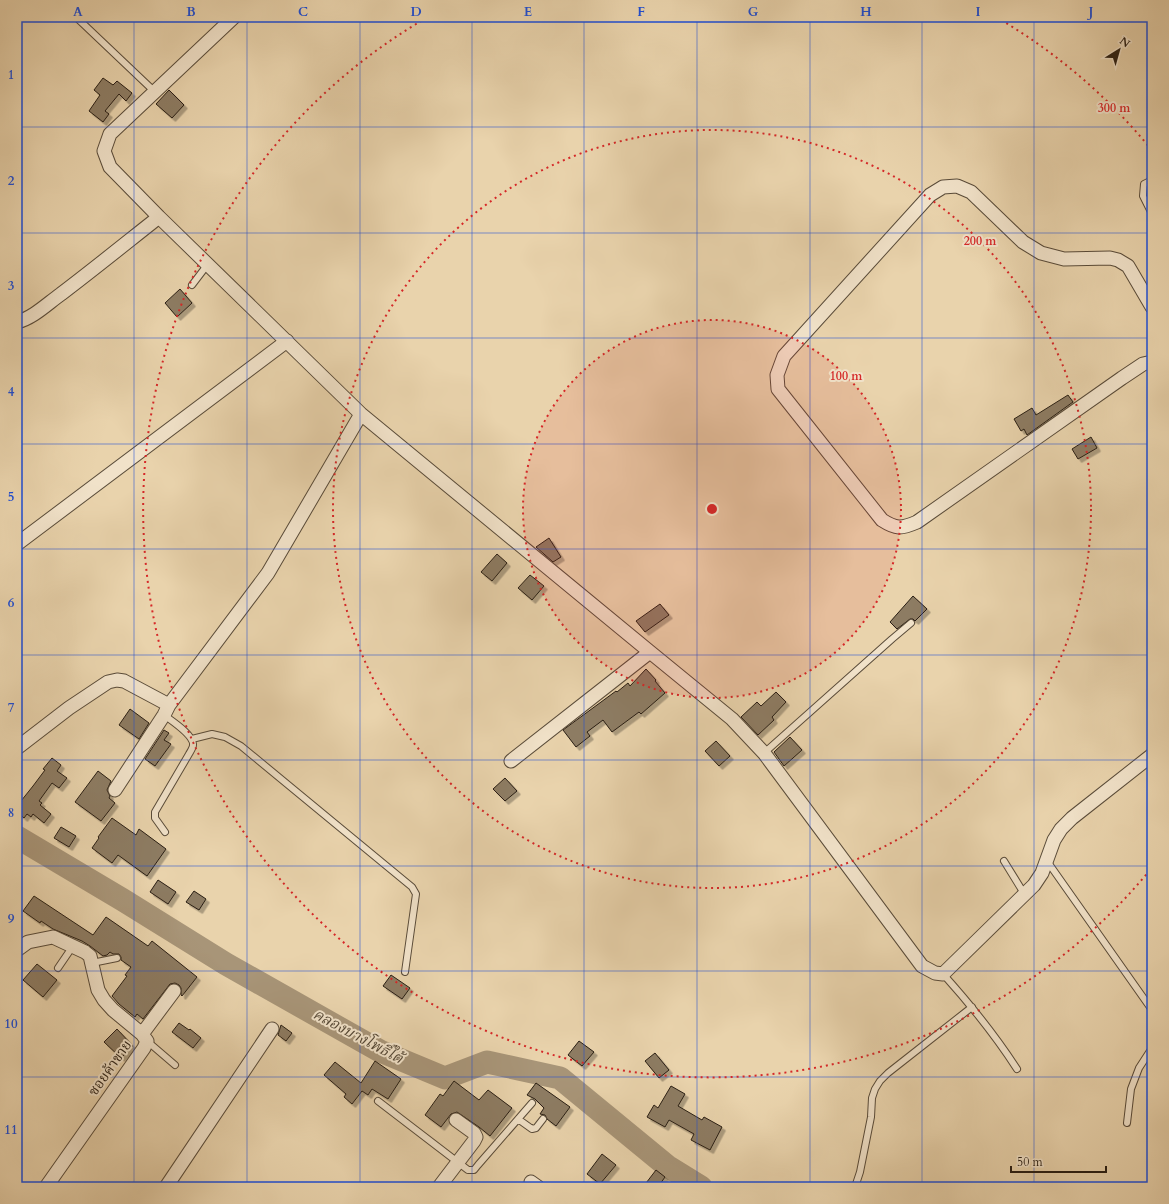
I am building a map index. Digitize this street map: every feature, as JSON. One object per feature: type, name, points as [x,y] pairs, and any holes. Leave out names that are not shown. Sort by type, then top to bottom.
[{"type":"street","points":[[234,17],[110,134],[104,151],[110,167],[159,217],[361,414],[732,719],[764,753],[922,966],[935,973],[943,974],[1034,885],[1042,872],[1054,840],[1061,829],[1152,755]]},
{"type":"street","points":[[1152,307],[1128,266],[1118,260],[1110,258],[1064,259],[1041,253],[1023,242],[971,192],[957,186],[943,187],[930,195],[784,356],[777,375],[778,390],[882,520],[893,527],[905,528],[917,522],[1122,378],[1143,364],[1152,362]]},
{"type":"street","points":[[17,322],[24,320],[44,307],[95,269],[159,217]]},
{"type":"street","points":[[17,544],[287,341]]},
{"type":"street","points":[[115,790],[167,710],[268,573],[361,414]]},
{"type":"street","points":[[511,761],[650,652]]},
{"type":"street","points":[[17,748],[69,708],[108,682],[117,680],[124,681],[167,710]]},
{"type":"street","name":"ซอยค้าขาย","points":[[17,950],[28,942],[54,937],[85,952],[90,956],[98,990],[104,1000],[144,1038],[144,1048],[46,1187]]},
{"type":"street","points":[[144,1038],[174,991]]},
{"type":"street","points":[[166,1187],[272,1029]]},
{"type":"street","points":[[439,1187],[476,1137],[474,1133],[456,1120]]},
{"type":"lane","points":[[76,17],[155,92]]},
{"type":"lane","points":[[1152,180],[1144,184],[1143,196],[1152,214]]},
{"type":"lane","points":[[192,285],[208,264]]},
{"type":"lane","points":[[764,753],[911,623]]},
{"type":"lane","points":[[165,832],[155,818],[155,812],[193,745],[189,734],[167,710]]},
{"type":"lane","points":[[192,739],[212,734],[225,737],[241,746],[412,887],[416,894],[405,972]]},
{"type":"lane","points":[[1004,861],[1025,895]]},
{"type":"lane","points":[[1047,861],[1152,1010]]},
{"type":"lane","points":[[58,968],[73,946]]},
{"type":"lane","points":[[92,963],[117,958]]},
{"type":"lane","points":[[943,974],[972,1007],[997,1039],[1017,1069]]},
{"type":"lane","points":[[852,1187],[856,1184],[860,1172],[871,1117],[872,1098],[877,1085],[888,1073],[972,1007]]},
{"type":"lane","points":[[144,1038],[175,1065]]},
{"type":"lane","points":[[1127,1123],[1132,1088],[1139,1068],[1152,1048]]},
{"type":"lane","points":[[378,1101],[468,1170],[474,1170],[532,1103]]},
{"type":"lane","points":[[518,1119],[532,1129],[536,1128],[543,1119]]},
{"type":"lane","points":[[837,1186],[844,1187]]},
{"type":"building","points":[[103,78],[113,85],[117,81],[132,93],[126,101],[119,94],[105,111],[109,114],[103,122],[89,111],[100,95],[94,90]]},
{"type":"building","points":[[169,90],[184,105],[172,118],[156,104]]},
{"type":"building","points":[[180,289],[192,303],[177,317],[165,303]]},
{"type":"building","points":[[1068,395],[1073,402],[1027,435],[1024,429],[1021,431],[1014,419],[1032,408],[1036,415]]},
{"type":"building","points":[[1091,437],[1097,448],[1078,459],[1072,449]]},
{"type":"building","points":[[549,538],[561,557],[553,562],[536,547]]},
{"type":"building","points":[[497,554],[507,563],[492,581],[481,572]]},
{"type":"building","points":[[530,575],[544,586],[532,600],[518,588]]},
{"type":"building","points":[[913,596],[927,609],[915,621],[910,619],[897,629],[890,622]]},
{"type":"building","points":[[660,604],[669,615],[645,632],[636,621]]},
{"type":"building","points":[[646,669],[665,693],[641,714],[639,712],[612,732],[603,720],[587,732],[590,736],[576,747],[563,730],[628,683],[630,686]]},
{"type":"building","points":[[776,692],[786,702],[772,717],[774,720],[758,735],[741,717],[757,702],[761,706]]},
{"type":"building","points":[[130,709],[149,723],[139,739],[119,725]]},
{"type":"building","points":[[164,730],[169,733],[164,740],[171,744],[155,766],[145,759]]},
{"type":"building","points":[[790,737],[802,750],[784,766],[774,752]]},
{"type":"building","points":[[716,741],[730,756],[719,766],[705,751]]},
{"type":"building","points":[[52,758],[61,765],[57,771],[67,778],[59,788],[52,783],[39,801],[42,803],[40,805],[51,814],[44,823],[33,814],[31,817],[27,814],[24,818],[17,812],[17,806],[45,770],[43,769]]},
{"type":"building","points":[[98,771],[111,781],[107,790],[110,796],[109,798],[115,803],[101,821],[75,802]]},
{"type":"building","points":[[505,778],[517,791],[505,801],[493,789]]},
{"type":"building","points":[[112,818],[136,835],[139,829],[166,849],[147,876],[118,855],[112,863],[92,848]]},
{"type":"building","points":[[61,827],[76,836],[69,847],[54,838]]},
{"type":"building","points":[[158,880],[176,892],[168,904],[150,892]]},
{"type":"building","points":[[194,891],[206,899],[199,910],[186,902]]},
{"type":"building","points":[[34,896],[93,935],[106,917],[148,946],[152,941],[197,977],[182,996],[179,985],[175,983],[170,984],[143,1019],[137,1014],[135,1017],[112,996],[127,976],[125,975],[131,967],[121,960],[119,954],[113,954],[110,952],[103,956],[82,941],[53,929],[41,921],[40,923],[23,911]]},
{"type":"building","points":[[37,964],[57,980],[43,997],[23,980]]},
{"type":"building","points":[[391,975],[410,988],[402,999],[383,986]]},
{"type":"building","points":[[179,1023],[189,1030],[190,1029],[201,1038],[193,1048],[172,1032]]},
{"type":"building","points":[[281,1025],[292,1033],[286,1041],[278,1035]]},
{"type":"building","points":[[117,1029],[133,1046],[121,1058],[104,1042]]},
{"type":"building","points":[[579,1041],[594,1052],[582,1066],[568,1055]]},
{"type":"building","points":[[655,1053],[669,1070],[659,1078],[645,1061]]},
{"type":"building","points":[[375,1061],[401,1079],[388,1099],[372,1089],[368,1095],[362,1091],[352,1104],[344,1097],[346,1094],[324,1075],[335,1062],[361,1083]]},
{"type":"building","points":[[454,1081],[479,1100],[488,1090],[512,1108],[490,1136],[457,1112],[451,1114],[441,1127],[425,1115],[440,1094],[443,1096]]},
{"type":"building","points":[[536,1083],[570,1107],[556,1126],[547,1119],[545,1115],[540,1114],[544,1108],[535,1099],[527,1095]]},
{"type":"building","points":[[671,1086],[685,1094],[678,1106],[702,1120],[704,1117],[722,1127],[710,1150],[691,1140],[694,1134],[669,1120],[665,1127],[647,1117],[654,1105],[658,1108]]},
{"type":"building","points":[[602,1154],[616,1165],[600,1184],[587,1174]]},
{"type":"building","points":[[656,1170],[665,1177],[658,1187],[643,1187]]},
{"type":"waterway","name":"คลองบางโพธิ์ใต้","points":[[17,837],[123,900],[226,964],[380,1051],[445,1078],[487,1062],[560,1078],[667,1166],[701,1187]]}]
